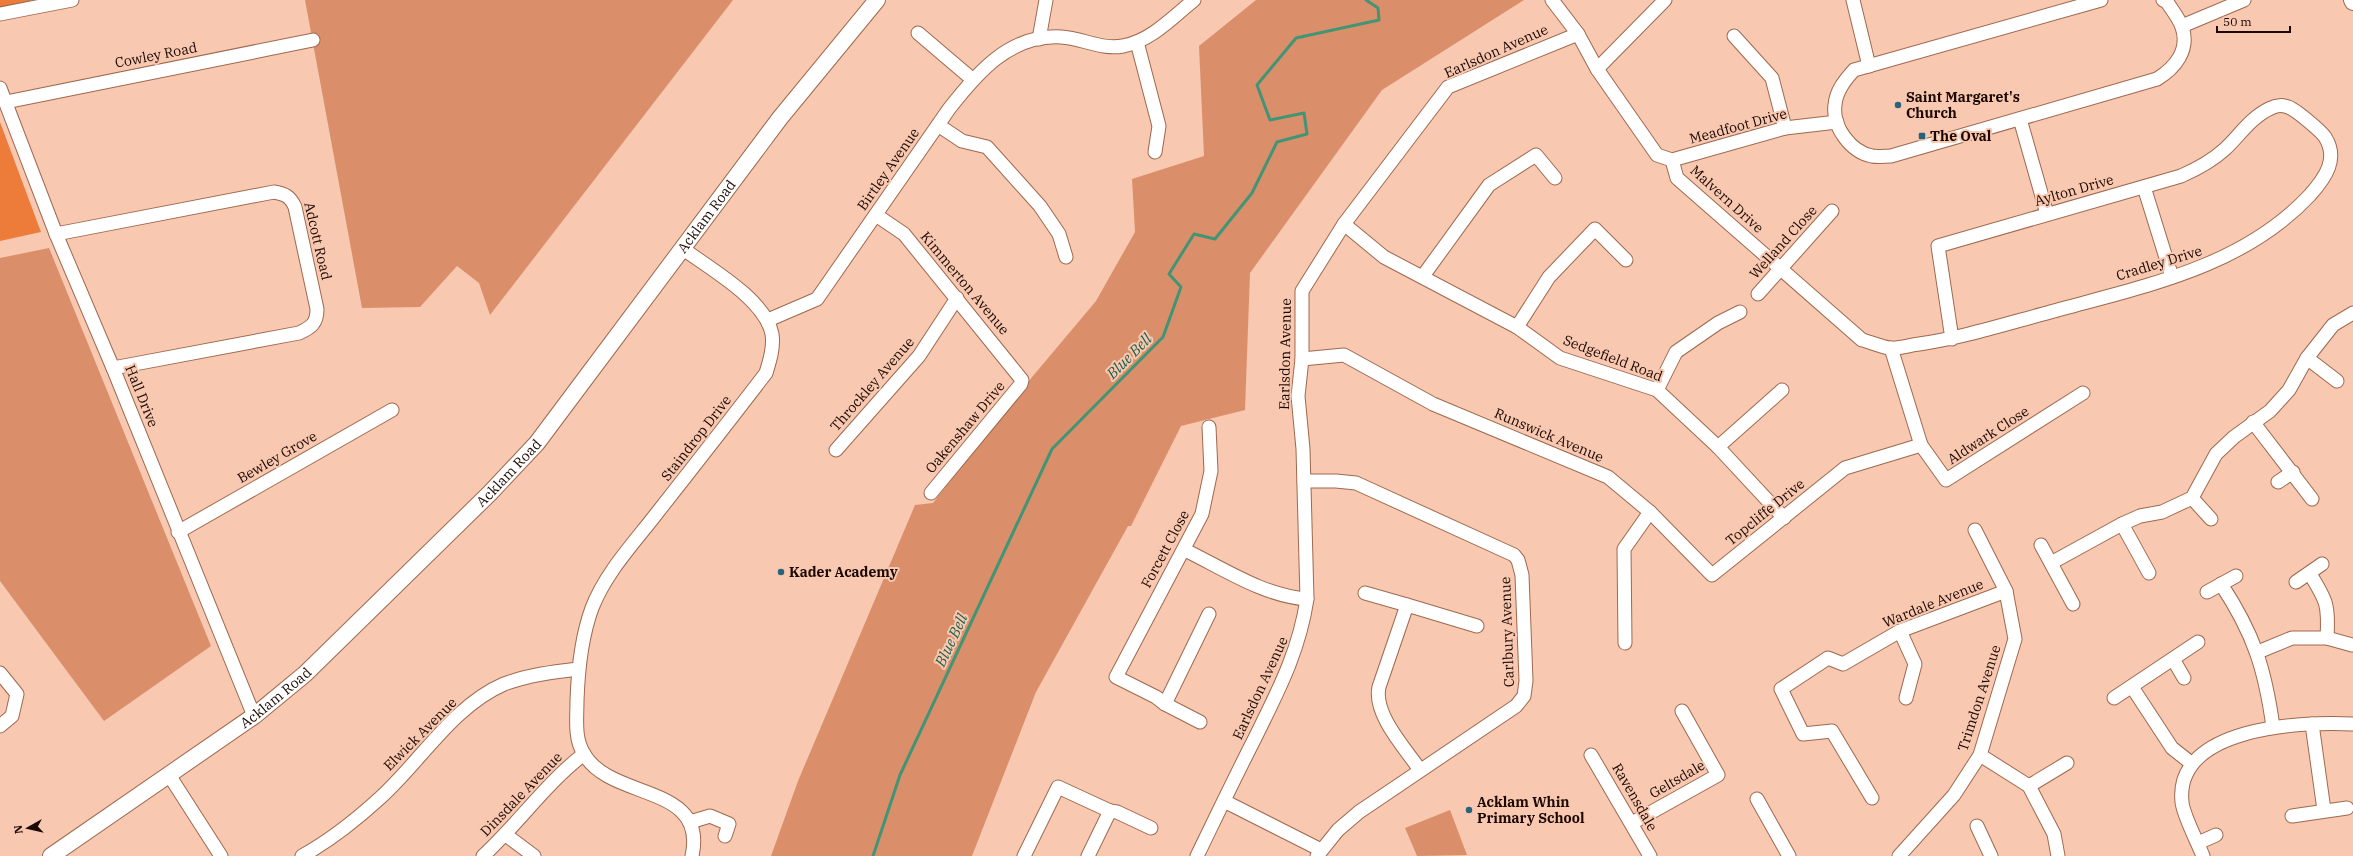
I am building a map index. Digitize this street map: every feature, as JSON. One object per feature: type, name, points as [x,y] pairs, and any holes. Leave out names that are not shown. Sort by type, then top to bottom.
[{"type":"main road","name":"Acklam Road","points":[[51,856],[254,716],[310,669],[490,493],[537,443],[780,118],[877,0]]},
{"type":"street","points":[[0,14],[72,0]]},
{"type":"street","points":[[1039,39],[1046,0]]},
{"type":"street","name":"Birtley Avenue","points":[[768,320],[817,299],[938,125],[972,80],[1006,51],[1039,39],[1061,37],[1102,46],[1123,46],[1137,42],[1154,33],[1194,0]]},
{"type":"street","name":"Malvern Drive","points":[[1552,0],[1578,34],[1597,69],[1657,156],[1672,160],[1678,178],[1780,270],[1862,340],[1891,348]]},
{"type":"street","points":[[1597,69],[1665,0]]},
{"type":"street","points":[[1853,0],[1869,66]]},
{"type":"street","points":[[2101,0],[1854,70],[1842,83],[1834,105],[1837,122],[1842,133],[1854,148],[1873,156],[1891,156],[2157,79],[2172,70],[2182,53],[2184,40],[2182,26],[2167,2],[2163,0]]},
{"type":"street","points":[[2182,26],[2244,0]]},
{"type":"street","points":[[918,33],[972,80]]},
{"type":"street","name":"Earlsdon Avenue","points":[[1197,856],[1294,656],[1300,638],[1308,599],[1304,481],[1298,396],[1302,359],[1302,291],[1344,224],[1448,88],[1578,34]]},
{"type":"street","points":[[1734,36],[1772,78],[1785,128]]},
{"type":"street","name":"Cowley Road","points":[[6,102],[313,40]]},
{"type":"street","points":[[1137,42],[1159,126],[1155,152]]},
{"type":"street","name":"Hall Drive","points":[[0,88],[56,234],[113,368],[178,532],[254,716]]},
{"type":"street","name":"Aylton Drive","points":[[1952,339],[1938,246],[2181,176],[2206,164],[2223,150],[2258,116],[2271,107],[2281,105],[2290,107]]},
{"type":"street","name":"Cradley Drive","points":[[1891,348],[1952,339],[2172,277],[2199,269],[2246,247],[2299,207],[2323,181],[2331,167],[2330,151],[2325,136],[2290,107]]},
{"type":"street","points":[[2020,119],[2047,214]]},
{"type":"street","name":"Meadfoot Drive","points":[[1672,160],[1785,128],[1837,122]]},
{"type":"street","points":[[938,125],[962,140],[987,147],[1040,206],[1059,234],[1066,257]]},
{"type":"street","points":[[1423,276],[1489,185],[1536,155],[1555,178]]},
{"type":"street","points":[[2144,187],[2172,277]]},
{"type":"street","name":"Adcott Road","points":[[56,234],[274,192],[283,193],[291,198],[295,207],[317,308],[317,319],[313,325],[299,333],[113,368]]},
{"type":"street","name":"Welland Close","points":[[1758,294],[1832,211]]},
{"type":"street","name":"Kimmerton Avenue","points":[[876,215],[904,234],[1022,380]]},
{"type":"street","name":"Sedgefield Road","points":[[1344,224],[1384,257],[1423,276],[1517,327],[1560,358],[1657,390],[1718,447],[1784,518]]},
{"type":"street","points":[[1517,327],[1549,277],[1595,229],[1626,260]]},
{"type":"street","name":"Staindrop Drive","points":[[584,754],[577,732],[578,669],[585,628],[606,580],[766,373],[772,354],[772,334],[768,320],[756,302],[682,248]]},
{"type":"street","name":"Throckley Avenue","points":[[836,450],[919,356],[957,298]]},
{"type":"street","points":[[1657,390],[1676,352],[1718,323],[1740,312]]},
{"type":"street","points":[[2051,563],[2122,524],[2140,516],[2162,512],[2192,498],[2216,454],[2253,422],[2270,411],[2289,390],[2307,358],[2333,325],[2353,313]]},
{"type":"street","points":[[1891,348],[1921,445]]},
{"type":"street","name":"Runswick Avenue","points":[[1302,359],[1344,355],[1433,404],[1608,477],[1650,512]]},
{"type":"street","points":[[2307,358],[2337,381]]},
{"type":"street","name":"Oakenshaw Drive","points":[[931,493],[1021,384],[1022,380]]},
{"type":"street","points":[[1718,447],[1782,390]]},
{"type":"street","name":"Aldwark Close","points":[[1921,445],[1946,480],[2083,393]]},
{"type":"street","name":"Bewley Grove","points":[[178,532],[392,410]]},
{"type":"street","points":[[2253,422],[2293,472],[2312,499]]},
{"type":"street","name":"Forcett Close","points":[[1165,704],[1156,697],[1116,677],[1138,631],[1185,550],[1202,514],[1210,484],[1209,427]]},
{"type":"street","name":"Topcliffe Drive","points":[[1650,512],[1712,575],[1845,468],[1921,445]]},
{"type":"street","points":[[2278,482],[2293,472]]},
{"type":"street","name":"Carlbury Avenue","points":[[1304,481],[1336,481],[1356,483],[1509,551],[1518,560],[1522,575],[1525,658],[1524,696],[1516,706],[1354,816],[1338,830],[1319,853]]},
{"type":"street","points":[[2192,498],[2211,519]]},
{"type":"street","points":[[1625,643],[1624,548],[1650,512]]},
{"type":"street","points":[[2122,524],[2149,573]]},
{"type":"street","name":"Trimdon Avenue","points":[[1900,856],[1954,795],[1980,755],[2015,639],[2006,591],[1975,530]]},
{"type":"street","points":[[2041,545],[2073,604]]},
{"type":"street","points":[[1185,550],[1268,591],[1294,598],[1308,599]]},
{"type":"street","points":[[2296,582],[2310,574],[2322,564]]},
{"type":"street","points":[[2310,574],[2326,599],[2328,612],[2327,638]]},
{"type":"street","points":[[2207,592],[2236,576]]},
{"type":"street","points":[[2221,584],[2236,608],[2258,652],[2268,690],[2273,727]]},
{"type":"street","name":"Wardale Avenue","points":[[1872,798],[1832,731],[1803,734],[1781,689],[1828,658],[1844,664],[1900,631],[2006,591]]},
{"type":"street","points":[[1365,593],[1407,605],[1463,627],[1477,626]]},
{"type":"street","points":[[1407,605],[1380,687],[1378,701],[1385,718],[1420,770]]},
{"type":"street","points":[[1200,722],[1165,704],[1209,614]]},
{"type":"street","points":[[1900,631],[1915,664],[1906,698]]},
{"type":"street","points":[[2258,652],[2292,638],[2327,638],[2352,645]]},
{"type":"street","points":[[2114,698],[2132,688],[2198,642]]},
{"type":"street","points":[[2173,659],[2184,678]]},
{"type":"street","name":"Elwick Avenue","points":[[302,856],[321,851],[380,798],[456,719],[478,700],[503,685],[524,678],[578,669]]},
{"type":"street","points":[[0,673],[17,694],[12,716],[0,726]]},
{"type":"street","points":[[2132,688],[2172,748],[2191,763]]},
{"type":"street","name":"Geltsdale","points":[[1632,823],[1718,775],[1682,711]]},
{"type":"street","points":[[2312,724],[2324,810]]},
{"type":"street","points":[[2203,856],[2182,802],[2184,778],[2191,763],[2208,748],[2221,741],[2273,727],[2312,724],[2353,724]]},
{"type":"street","points":[[584,754],[594,768],[607,777],[676,805],[687,815],[694,832],[692,856]]},
{"type":"street","name":"Dinsdale Avenue","points":[[483,856],[506,835],[567,767],[584,754]]},
{"type":"street","name":"Ravensdale","points":[[1591,755],[1650,856]]},
{"type":"street","points":[[1980,755],[2029,786],[2054,834],[2058,856]]},
{"type":"street","points":[[2029,786],[2067,763]]},
{"type":"street","points":[[169,775],[221,856]]},
{"type":"street","points":[[1024,856],[1058,787],[1151,828]]},
{"type":"street","points":[[1757,799],[1789,856]]},
{"type":"street","points":[[1224,801],[1319,853]]},
{"type":"street","points":[[2292,816],[2324,810],[2347,808]]},
{"type":"street","points":[[1088,856],[1110,811]]},
{"type":"street","points":[[690,822],[710,816],[729,824],[725,836]]},
{"type":"street","points":[[1977,826],[1991,856]]},
{"type":"street","points":[[506,835],[534,856]]},
{"type":"street","points":[[2198,843],[2216,835]]},
{"type":"shaded area","points":[[0,0],[34,0],[0,7]]},
{"type":"shaded area","points":[[305,0],[733,0],[490,315],[479,283],[457,266],[420,307],[362,308]]},
{"type":"shaded area","points":[[1256,0],[1524,0],[1382,90],[1250,273],[1245,410],[1181,426],[1131,526],[1128,526],[1036,692],[972,856],[771,856],[798,781],[915,505],[933,503],[1033,376],[1096,301],[1135,232],[1132,179],[1204,156],[1199,46]]},
{"type":"shaded area","points":[[0,122],[41,232],[0,241]]},
{"type":"shaded area","points":[[49,248],[211,646],[104,721],[0,581],[0,258]]},
{"type":"shaded area","points":[[1450,810],[1467,855],[1417,856],[1405,828]]},
{"type":"waterway","name":"Blue Bell","points":[[873,856],[900,775],[1052,449],[1163,337],[1181,287],[1169,274],[1194,234],[1215,239],[1252,193],[1277,142],[1307,134],[1304,113],[1270,120],[1257,85],[1296,38],[1379,20],[1378,8],[1366,0]]},
{"type":"place","name":"Saint Margaret's Church","points":[[1898,105]]},
{"type":"place","name":"The Oval","points":[[1922,136]]},
{"type":"place","name":"Kader Academy","points":[[781,572]]},
{"type":"place","name":"Acklam Whin Primary School","points":[[1469,810]]}]
